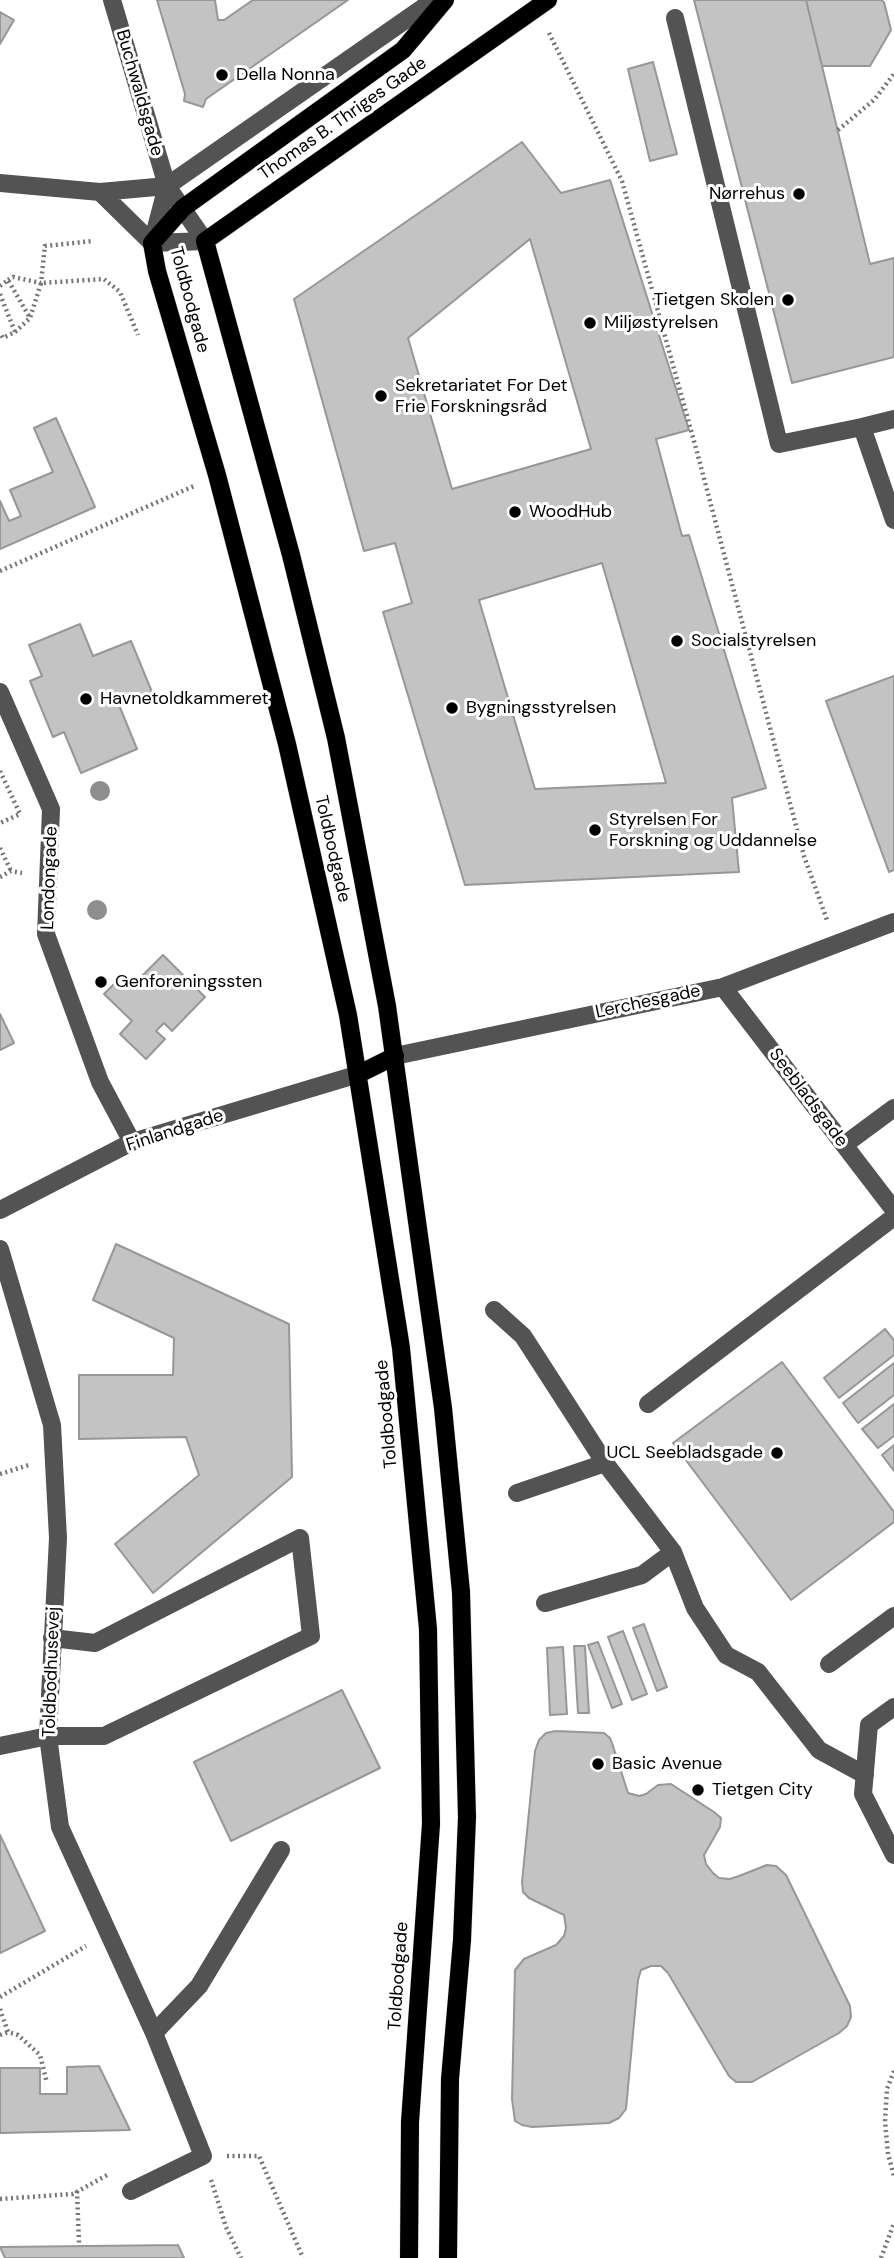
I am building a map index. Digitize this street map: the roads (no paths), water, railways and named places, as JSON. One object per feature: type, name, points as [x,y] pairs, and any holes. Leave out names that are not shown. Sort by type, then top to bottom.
[{"type":"main road","points":[[152,243],[183,208],[403,50],[445,0]]},
{"type":"main road","name":"Thomas B. Thriges Gade","points":[[205,241],[542,4]]},
{"type":"main road","name":"Toldbodgade","points":[[205,241],[291,555],[336,738],[387,1006],[443,1408],[461,1592],[467,1817],[462,1940],[450,2079],[448,2258]]},
{"type":"main road","name":"Toldbodgade","points":[[152,243],[157,271],[217,475],[288,744],[348,1015],[401,1348],[428,1629],[431,1824],[410,2122],[409,2258]]},
{"type":"main road","points":[[359,1074],[394,1056]]},
{"type":"street","name":"Buchwaldsgade","points":[[112,0],[167,186]]},
{"type":"street","points":[[0,183],[100,192],[167,186],[434,0]]},
{"type":"street","points":[[675,18],[779,444],[894,419]]},
{"type":"street","name":"Toldbodgade","points":[[167,186],[205,241]]},
{"type":"street","name":"Toldbodgade","points":[[152,243],[167,186]]},
{"type":"street","points":[[100,192],[152,243],[205,241]]},
{"type":"street","points":[[862,427],[894,520]]},
{"type":"street","name":"Londongade","points":[[0,692],[51,810],[46,934],[100,1082],[132,1142]]},
{"type":"street","name":"Lerchesgade","points":[[394,1056],[723,987],[894,922]]},
{"type":"street","name":"Seebladsgade","points":[[723,987],[894,1210]]},
{"type":"street","name":"Finlandgade","points":[[0,1210],[132,1142],[359,1074]]},
{"type":"street","points":[[844,1145],[894,1108]]},
{"type":"street","points":[[648,1404],[894,1217]]},
{"type":"street","name":"Toldbodhusevej","points":[[0,1249],[52,1425],[58,1538],[48,1736],[60,1827],[154,2034],[203,2156],[131,2191]]},
{"type":"street","points":[[494,1310],[523,1336],[605,1463],[673,1552],[695,1608],[726,1654],[758,1672],[819,1750],[865,1775]]},
{"type":"street","points":[[517,1493],[605,1463]]},
{"type":"street","points":[[0,1746],[48,1736],[104,1736],[311,1636],[300,1538],[95,1643],[52,1638]]},
{"type":"street","points":[[545,1603],[642,1575],[673,1552]]},
{"type":"street","points":[[829,1664],[894,1616]]},
{"type":"street","points":[[894,1707],[869,1726],[863,1794],[894,1855]]},
{"type":"street","points":[[154,2034],[199,1986],[281,1850]]},
{"type":"place","name":"Della Nonna","points":[[222,75]]},
{"type":"place","name":"Nørrehus","points":[[799,194]]},
{"type":"place","name":"Tietgen Skolen","points":[[788,300]]},
{"type":"place","name":"Miljøstyrelsen","points":[[590,323]]},
{"type":"place","name":"Sekretariatet For Det Frie Forskningsråd","points":[[381,396]]},
{"type":"place","name":"WoodHub","points":[[515,512]]},
{"type":"place","name":"Socialstyrelsen","points":[[677,641]]},
{"type":"place","name":"Havnetoldkammeret","points":[[86,699]]},
{"type":"place","name":"Bygningsstyrelsen","points":[[452,708]]},
{"type":"place","name":"Styrelsen For Forskning og Uddannelse","points":[[595,830]]},
{"type":"place","name":"Genforeningssten","points":[[101,982]]},
{"type":"place","name":"UCL Seebladsgade","points":[[777,1453]]},
{"type":"place","name":"Basic Avenue","points":[[598,1764]]},
{"type":"place","name":"Tietgen City","points":[[698,1790]]}]
